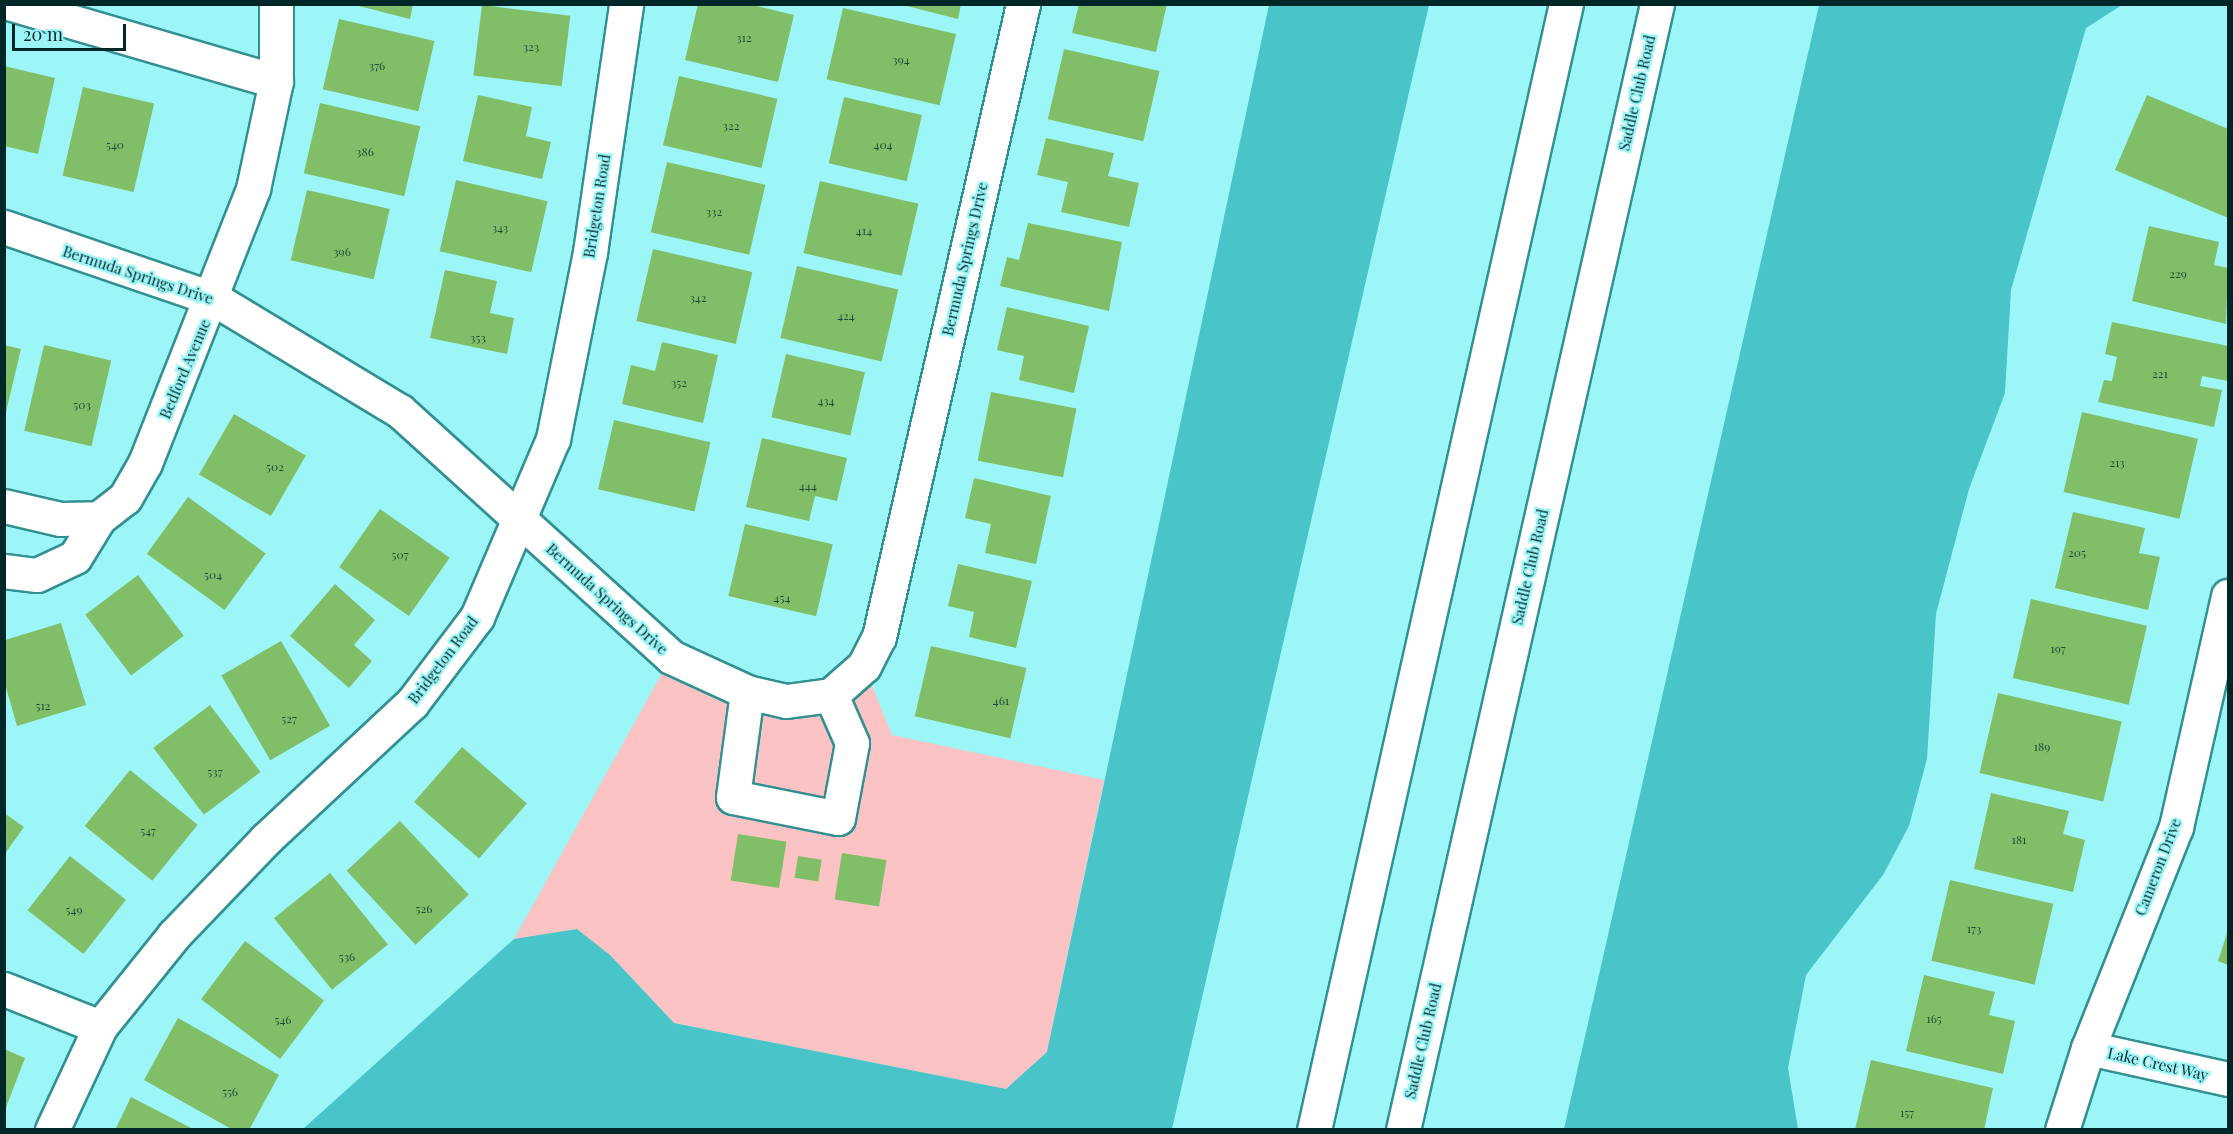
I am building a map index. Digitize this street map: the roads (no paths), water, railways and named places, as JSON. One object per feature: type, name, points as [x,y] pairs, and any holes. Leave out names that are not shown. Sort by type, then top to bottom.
[{"type":"street","points":[[12,4],[276,81]]},
{"type":"street","name":"Bedford Avenue","points":[[99,518],[125,498],[145,464],[214,299],[253,189],[276,81],[276,4]]},
{"type":"street","name":"Bridgeton Road","points":[[52,1130],[100,1027],[174,936],[266,839],[412,704],[477,617],[553,439],[590,252],[626,4]]},
{"type":"street","name":"Bermuda Springs Drive","points":[[10,236],[214,299],[400,411],[671,657],[747,693],[786,702],[831,695],[864,666],[879,637],[1023,4]]},
{"type":"street","points":[[1314,1130],[1566,4]]},
{"type":"street","name":"Saddle Club Road","points":[[1403,1130],[1658,4]]},
{"type":"street","points":[[4,506],[60,519],[99,518]]},
{"type":"street","points":[[4,571],[37,575],[75,557],[99,518]]},
{"type":"street","name":"Cameron Drive","points":[[2062,1130],[2088,1048],[2176,827],[2229,596]]},
{"type":"street","points":[[747,693],[733,797],[838,818],[852,743],[831,695]]},
{"type":"street","points":[[4,988],[100,1027]]},
{"type":"street","name":"Lake Crest Way","points":[[2088,1048],[2229,1079]]},
{"type":"water","points":[[1269,5],[1429,5],[1172,1129],[303,1129],[514,939],[577,929],[610,955],[674,1023],[1006,1089],[1047,1052]]},
{"type":"water","points":[[1819,5],[2122,5],[2086,28],[2011,290],[2005,393],[1969,489],[1936,614],[1927,759],[1909,826],[1883,875],[1806,975],[1788,1068],[1798,1129],[1564,1129]]}]
